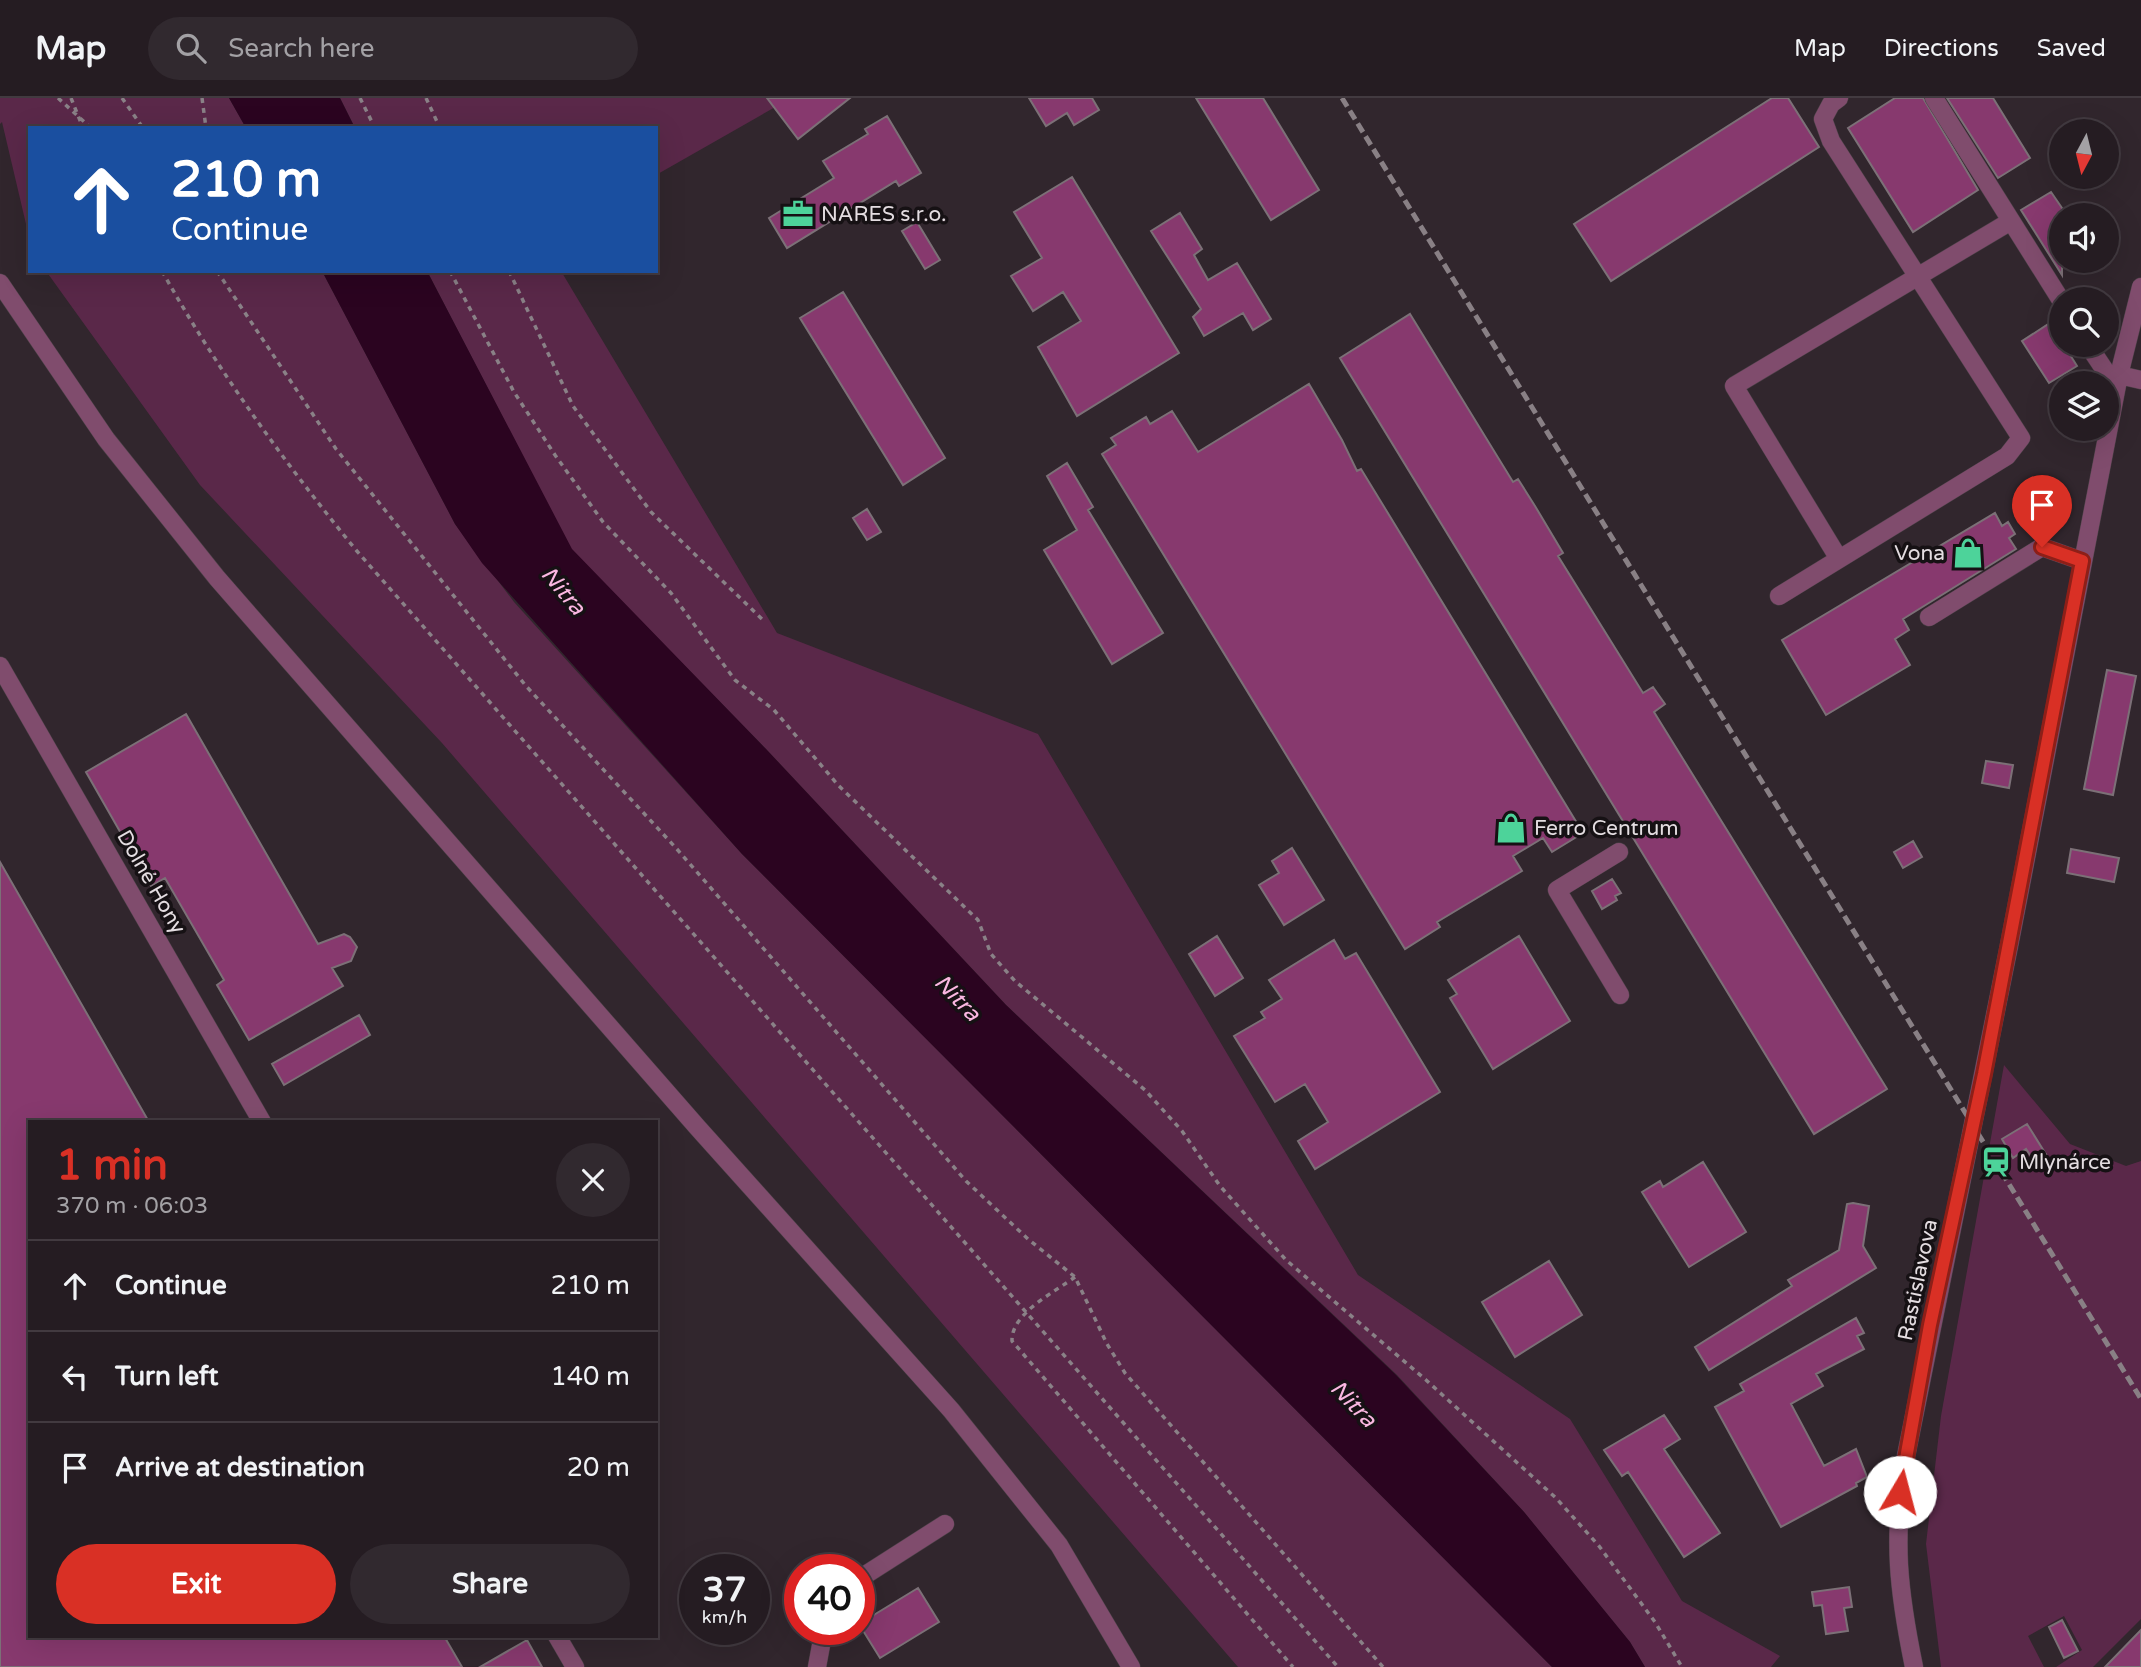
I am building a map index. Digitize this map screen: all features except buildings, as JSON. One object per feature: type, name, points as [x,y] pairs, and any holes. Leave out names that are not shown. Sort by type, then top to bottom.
[{"type":"street","points":[[1780,596],[2007,456],[2021,438],[1831,141],[1823,119],[1831,104],[1839,98]]},
{"type":"street","points":[[1934,98],[2053,287]]},
{"type":"street","points":[[1839,559],[1734,386],[2011,221]]},
{"type":"street","points":[[0,283],[106,439],[217,578],[698,1128],[951,1410],[1059,1545],[1131,1667]]},
{"type":"street","name":"Rastislavova","points":[[2119,377],[2141,287]]},
{"type":"street","points":[[2098,357],[2110,371]]},
{"type":"street","points":[[2119,381],[2141,380]]},
{"type":"street","name":"Rastislavova","points":[[1914,1667],[1898,1577],[1900,1492],[1930,1325],[2009,946],[2106,441]]},
{"type":"street","points":[[1929,617],[2042,547],[2082,561]]},
{"type":"street","name":"Dolné Hony","points":[[0,666],[261,1120]]},
{"type":"street","points":[[1619,852],[1557,890],[1620,995]]},
{"type":"street","points":[[875,1569],[945,1524]]},
{"type":"street","points":[[558,1638],[575,1667]]},
{"type":"street","points":[[817,1667],[821,1645]]},
{"type":"path","points":[[58,98],[88,126]]},
{"type":"path","points":[[71,98],[82,126]]},
{"type":"path","points":[[122,98],[142,126]]},
{"type":"path","points":[[202,98],[206,126]]},
{"type":"path","points":[[359,98],[374,126]]},
{"type":"path","points":[[426,98],[439,126]]},
{"type":"path","points":[[163,273],[233,388],[295,475],[356,550],[1338,1667]]},
{"type":"path","points":[[218,273],[336,449],[526,686],[676,848],[966,1181],[1018,1230],[1075,1277],[1107,1344],[1125,1373],[1383,1667]]},
{"type":"path","points":[[451,273],[514,392],[555,455],[603,522],[670,593],[735,680],[774,710],[838,785],[978,920],[991,954],[1015,981],[1144,1090],[1182,1130],[1220,1186],[1286,1261],[1489,1435],[1556,1498],[1599,1546],[1639,1600],[1682,1667]]},
{"type":"path","points":[[510,273],[573,406],[651,512],[763,620]]},
{"type":"path","points":[[1075,1277],[1026,1314],[1012,1330],[1012,1340],[1017,1350],[1293,1667]]},
{"type":"shaded area","points":[[0,98],[229,98],[245,126],[28,126],[28,232],[2,122],[0,124]]},
{"type":"shaded area","points":[[340,98],[791,98],[658,174],[658,126],[354,126]]},
{"type":"shaded area","points":[[47,273],[323,273],[455,524],[514,602],[742,854],[1552,1667],[1238,1667],[442,743],[200,485]]},
{"type":"shaded area","points":[[428,273],[562,273],[777,633],[1038,734],[1358,1275],[1570,1419],[1682,1601],[1780,1656],[1771,1667],[1645,1667],[1630,1642],[1524,1512],[1397,1375],[1006,1005],[766,749],[571,549]]},
{"type":"shaded area","points":[[2004,1065],[2070,1144],[2126,1166],[2141,1161],[2141,1619],[2093,1667],[2056,1667],[2082,1650],[2064,1616],[2028,1636],[2044,1667],[1941,1667],[1926,1544],[1941,1416]]},
{"type":"water","points":[[229,98],[340,98],[354,126],[245,126]]},
{"type":"water","name":"Nitra","points":[[323,273],[428,273],[572,549],[766,749],[1006,1005],[1396,1375],[1524,1512],[1630,1642],[1645,1667],[1552,1667],[742,854],[482,563],[455,524]]},
{"type":"railway","points":[[1342,98],[2141,1399]]},
{"type":"place","name":"NARES s.r.o.","points":[[798,214]]},
{"type":"place","name":"Vona","points":[[1968,553]]},
{"type":"place","name":"Ferro Centrum","points":[[1511,828]]},
{"type":"place","name":"Mlynárce","points":[[1996,1162]]},
{"type":"route","points":[[1900,1492],[1930,1325],[1984,1074],[2082,561],[2042,547]]}]
